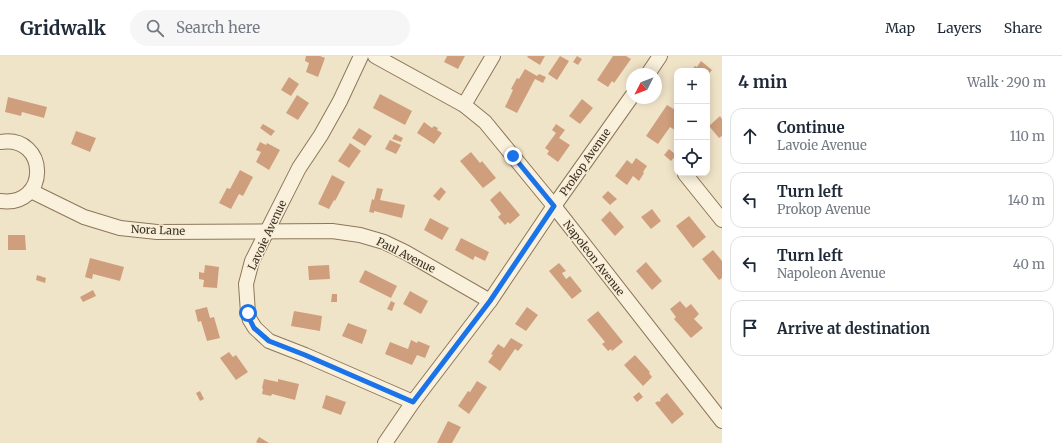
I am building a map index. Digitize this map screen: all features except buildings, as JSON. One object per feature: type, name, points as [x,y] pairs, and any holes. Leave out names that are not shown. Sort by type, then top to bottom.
[{"type":"street","name":"Lavoie Avenue","points":[[361,56],[340,101],[321,135],[299,168],[252,261],[246,284],[248,313],[254,328],[267,340],[413,402]]},
{"type":"street","name":"Napoleon Avenue","points":[[374,56],[464,105],[485,122],[554,206],[722,421]]},
{"type":"street","points":[[464,105],[493,56]]},
{"type":"street","points":[[652,68],[660,56]]},
{"type":"street","name":"Prokop Avenue","points":[[385,443],[413,402],[490,301],[554,206],[626,104]]},
{"type":"street","points":[[0,142],[14,142],[28,149],[33,155],[38,169],[35,184],[31,191],[20,199],[7,202],[0,201]]},
{"type":"street","points":[[687,176],[722,220]]},
{"type":"street","name":"Nora Lane","points":[[31,191],[84,217],[120,228],[157,232],[268,231]]},
{"type":"street","name":"Paul Avenue","points":[[268,231],[332,231],[370,237],[405,252],[490,301]]},
{"type":"route","points":[[248,313],[254,328],[267,340],[413,402],[490,301],[554,206],[513,156]]}]
